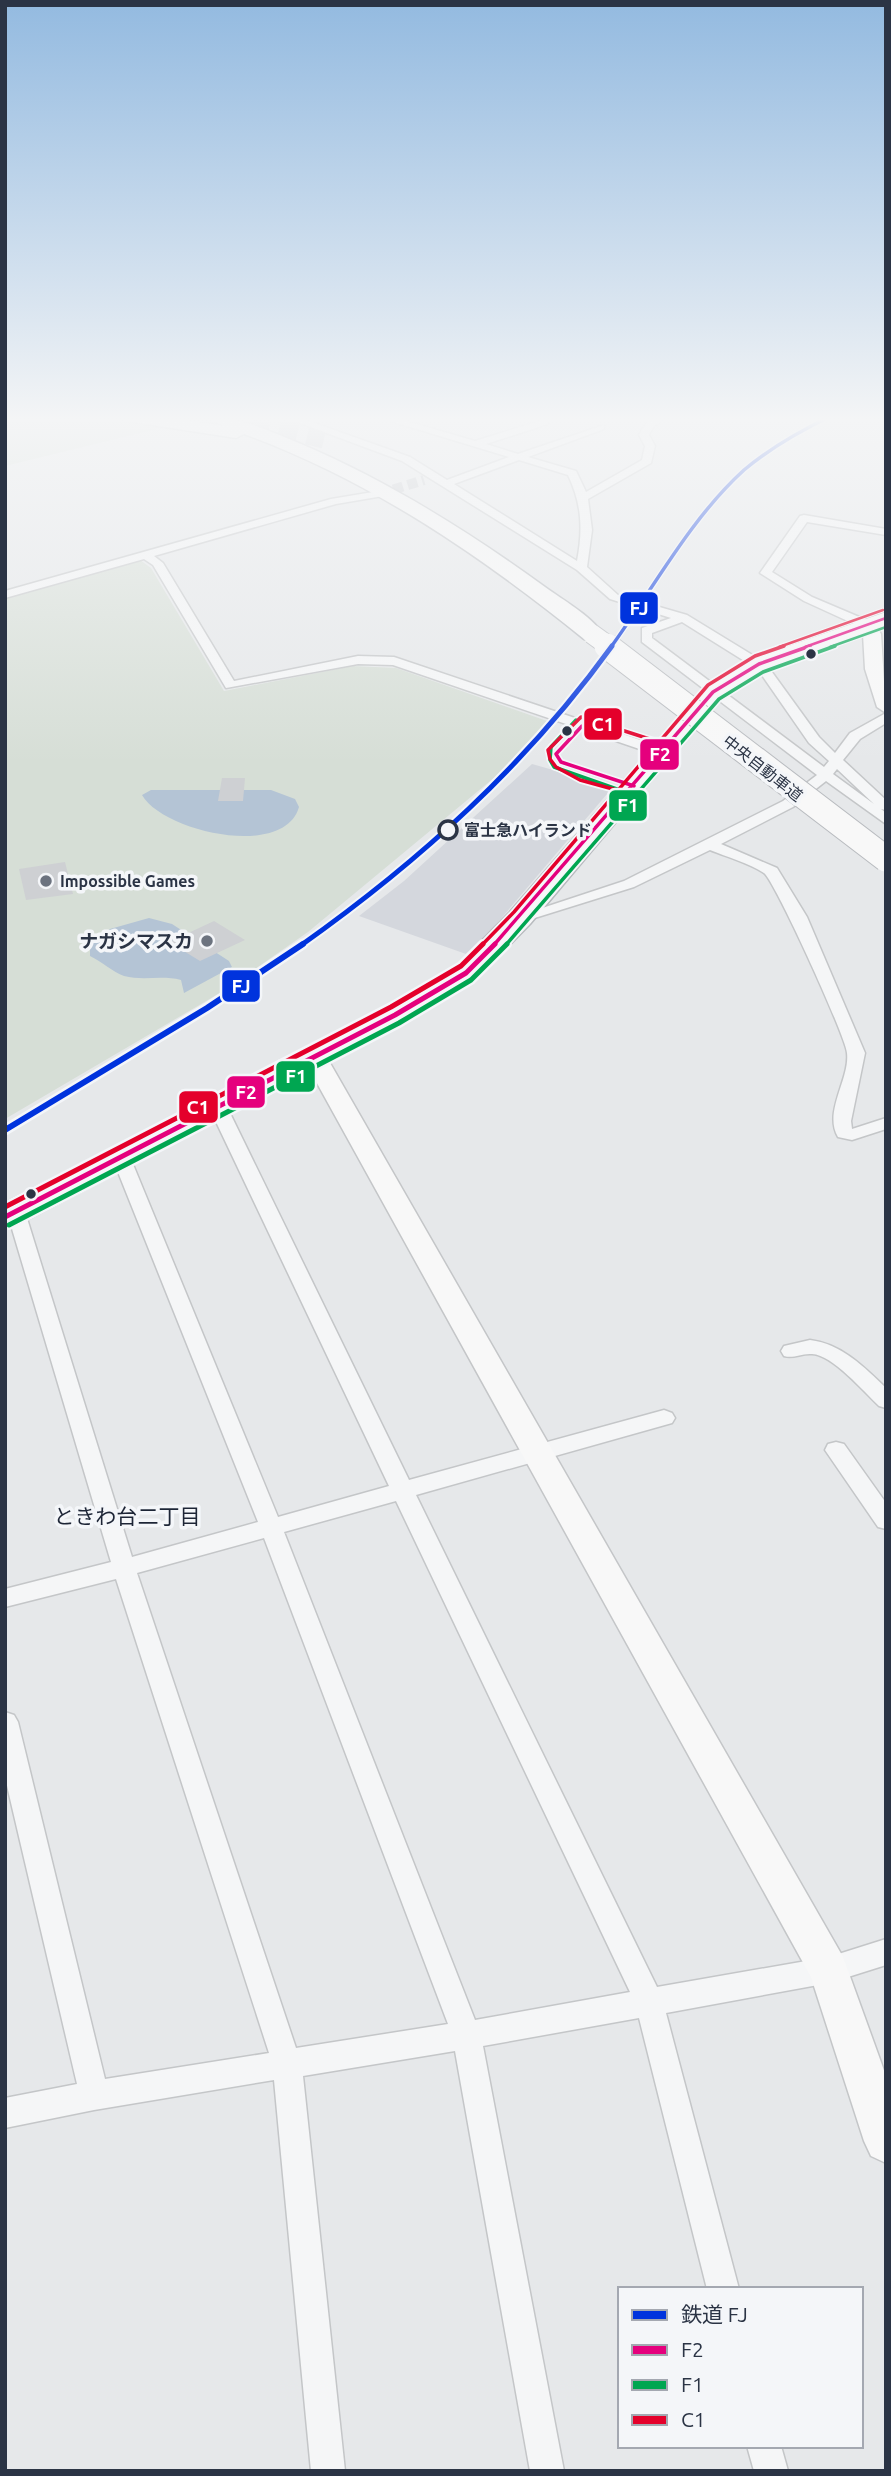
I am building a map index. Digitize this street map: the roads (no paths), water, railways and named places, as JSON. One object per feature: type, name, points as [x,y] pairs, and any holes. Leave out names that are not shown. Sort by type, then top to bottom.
[{"type":"highway","name":"中央自動車道","points":[[453,532],[598,629],[886,837]]},
{"type":"highway","name":"中央自動車道","points":[[476,532],[564,593],[598,629],[886,859]]},
{"type":"highway","points":[[486,532],[519,554],[564,593]]},
{"type":"highway","points":[[11,1214],[396,1015],[466,973],[520,918],[713,692],[759,664],[876,622]]},
{"type":"street","points":[[5,594],[228,532]]},
{"type":"street","points":[[524,532],[581,568],[614,597],[683,618],[733,646],[750,659]]},
{"type":"street","points":[[581,568],[588,532]]},
{"type":"street","points":[[795,532],[766,573],[808,599],[876,622],[872,634],[874,669],[886,707]]},
{"type":"street","points":[[145,555],[157,563],[230,685],[358,660],[394,661],[662,752]]},
{"type":"street","points":[[683,618],[646,631],[646,639],[886,820]]},
{"type":"street","points":[[765,671],[814,740],[886,808]]},
{"type":"street","points":[[520,918],[629,884],[788,804],[825,775],[855,736],[886,717]]},
{"type":"street","points":[[709,844],[772,871],[799,917],[856,1053],[842,1121],[844,1133],[852,1135],[886,1124]]},
{"type":"street","points":[[314,1056],[829,1970],[886,2141]]},
{"type":"street","points":[[218,1107],[649,2001],[722,2287]]},
{"type":"street","points":[[121,1157],[271,1527],[467,2035],[547,2471]]},
{"type":"street","points":[[11,1214],[287,2064],[328,2471]]},
{"type":"street","points":[[791,1351],[814,1346],[849,1366],[886,1401]]},
{"type":"street","points":[[5,1598],[124,1568],[664,1418]]},
{"type":"street","points":[[836,1450],[886,1521]]},
{"type":"street","points":[[5,1722],[94,2095]]},
{"type":"street","points":[[5,2113],[94,2095],[467,2035],[829,1970],[886,1952]]},
{"type":"street","points":[[765,2448],[771,2471]]},
{"type":"water","points":[[151,790],[271,790],[295,799],[299,807],[289,823],[271,833],[248,836],[222,834],[173,820],[154,808],[142,795]]},
{"type":"water","points":[[149,918],[172,924],[229,961],[232,967],[184,993],[181,980],[124,976],[90,956],[90,945],[110,929]]},
{"type":"rail line","name":"FJ","points":[[5,1130],[140,1050],[273,965],[337,920],[459,821],[535,745],[572,700],[691,532]]},
{"type":"place","name":"富士急ハイランド","points":[[448,830]]},
{"type":"place","name":"Impossible Games","points":[[46,881]]},
{"type":"place","name":"ナガシマスカ","points":[[207,941]]},
{"type":"district","name":"ときわ台二丁目","points":[[127,1516]]}]
